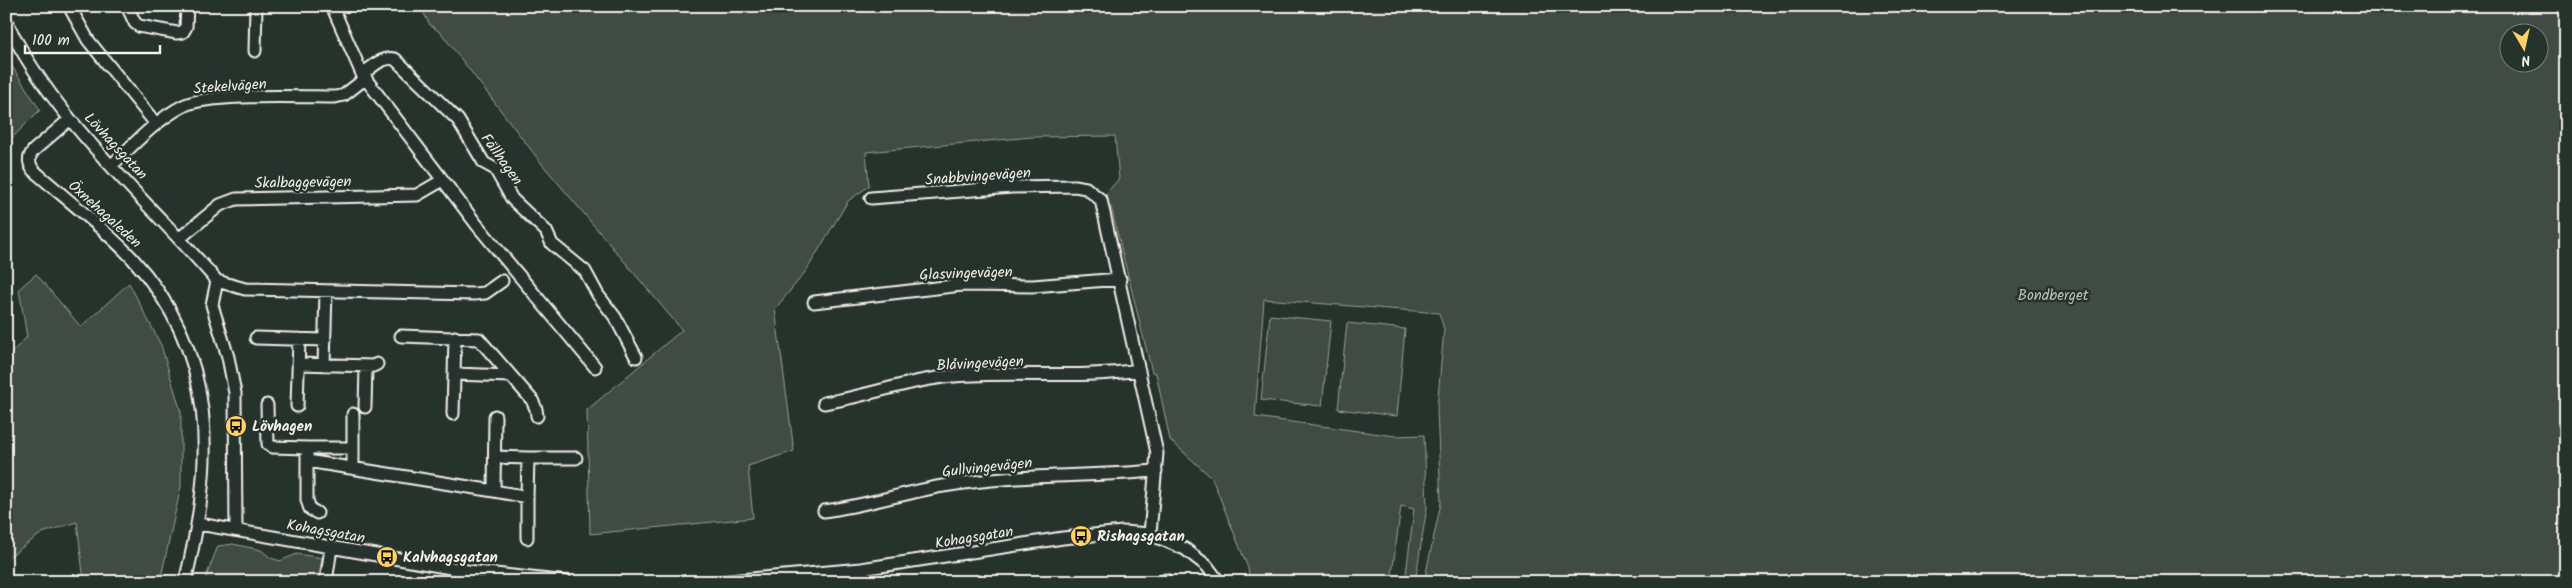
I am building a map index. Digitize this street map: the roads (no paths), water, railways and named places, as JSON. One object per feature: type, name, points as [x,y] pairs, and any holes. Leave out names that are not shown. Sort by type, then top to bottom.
[{"type":"street","points":[[69,6],[88,40],[156,124]]},
{"type":"street","points":[[127,6],[135,23],[139,26],[178,33],[183,32],[186,27],[187,6]]},
{"type":"street","points":[[255,51],[256,6]]},
{"type":"street","points":[[332,6],[364,76],[477,225],[596,367]]},
{"type":"street","name":"Lövhagsgatan","points":[[6,21],[32,68],[70,119],[217,281]]},
{"type":"street","name":"Fällhagen","points":[[364,76],[380,61],[387,58],[395,60],[458,120],[484,163],[495,169],[517,204],[546,231],[552,244],[585,271],[598,295],[615,317],[636,357]]},
{"type":"street","name":"Stekelvägen","points":[[112,165],[156,124],[191,102],[231,98],[335,97],[344,95],[364,76]]},
{"type":"street","name":"Öxnehagaleden","points":[[70,119],[29,155],[29,163],[32,170],[114,240],[147,276],[175,322],[187,350],[202,401],[205,467],[199,524],[185,582]]},
{"type":"street","name":"Skalbaggevägen","points":[[180,238],[220,206],[236,199],[416,195],[436,184]]},
{"type":"street","name":"Snabbvingevägen","points":[[871,198],[1012,187],[1075,186],[1086,188],[1095,193],[1104,207],[1120,279]]},
{"type":"street","points":[[1120,279],[1157,453],[1150,534]]},
{"type":"street","name":"Glasvingevägen","points":[[814,302],[962,285],[1033,286],[1120,279]]},
{"type":"street","points":[[236,530],[236,393],[228,357],[212,304],[217,281],[245,289],[474,294],[485,293],[502,281]]},
{"type":"street","points":[[324,365],[326,291]]},
{"type":"street","points":[[402,336],[455,337],[481,340],[534,403],[537,416]]},
{"type":"street","points":[[452,414],[455,337]]},
{"type":"street","points":[[256,338],[325,340]]},
{"type":"street","points":[[297,406],[299,339]]},
{"type":"street","points":[[298,364],[371,365],[365,406]]},
{"type":"street","name":"Blåvingevägen","points":[[824,403],[911,383],[955,376],[1078,375],[1139,370]]},
{"type":"street","points":[[454,374],[511,376]]},
{"type":"street","points":[[267,405],[268,444],[272,447],[353,448]]},
{"type":"street","points":[[353,414],[353,468]]},
{"type":"street","points":[[494,491],[495,416]]},
{"type":"street","points":[[307,448],[307,500],[310,509],[317,513]]},
{"type":"street","points":[[495,457],[576,458]]},
{"type":"street","points":[[527,538],[528,458]]},
{"type":"street","points":[[307,461],[527,496]]},
{"type":"street","name":"Gullvingevägen","points":[[824,511],[951,485],[1032,476],[1098,476],[1156,471]]},
{"type":"street","name":"Kohagsgatan","points":[[199,524],[477,572],[567,582]]},
{"type":"street","name":"Kohagsgatan","points":[[717,582],[861,569],[1098,534],[1123,532],[1150,534],[1185,549],[1207,566],[1219,582]]},
{"type":"street","points":[[326,582],[331,548]]},
{"type":"place","name":"Lövhagen","points":[[236,426]]},
{"type":"place","name":"Rishagsgatan","points":[[1081,536]]},
{"type":"place","name":"Kalvhagsgatan","points":[[387,557]]},
{"type":"park label","name":"Bondberget","points":[[2053,295]]}]
